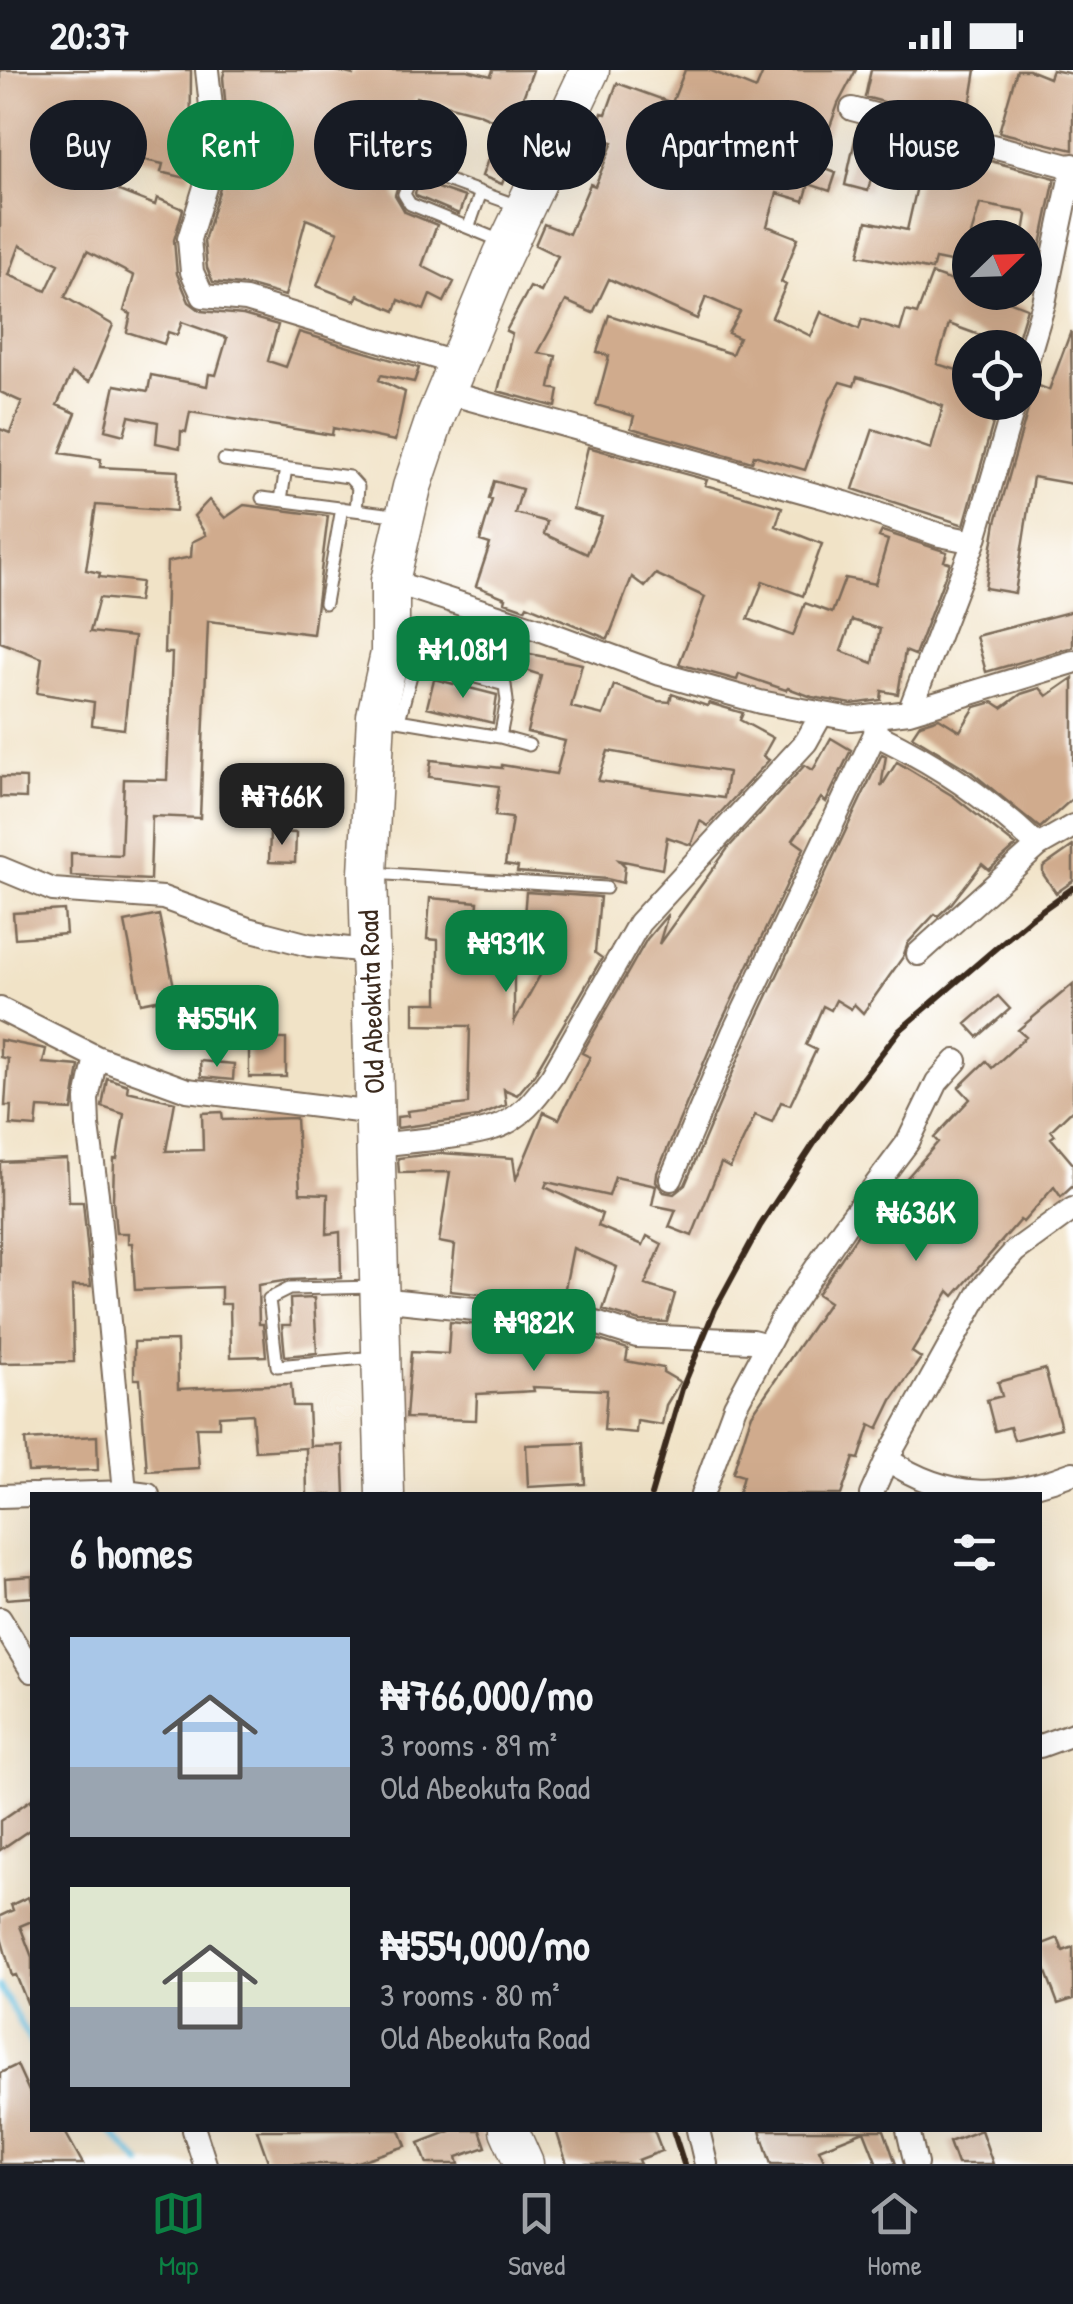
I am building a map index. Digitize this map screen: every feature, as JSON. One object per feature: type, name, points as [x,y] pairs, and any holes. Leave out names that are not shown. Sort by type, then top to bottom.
[{"type":"highway","name":"Old Abeokuta Road","points":[[385,1492],[368,873],[387,718],[403,657],[390,582],[406,516],[452,378],[508,244],[590,70]]},
{"type":"highway","points":[[510,2132],[524,2164]]},
{"type":"street","points":[[206,70],[216,150],[188,238],[192,272],[203,296],[246,300],[452,378],[940,536],[974,542]]},
{"type":"street","points":[[852,109],[1073,166],[1036,330]]},
{"type":"street","points":[[909,712],[974,542],[1010,420]]},
{"type":"street","points":[[390,582],[538,629],[660,674],[876,726],[975,790],[1038,846]]},
{"type":"street","points":[[670,1179],[876,726],[909,712],[1073,662]]},
{"type":"street","points":[[0,1009],[96,1057],[187,1090],[375,1129],[494,1128],[535,1100],[639,923],[806,742],[821,715]]},
{"type":"street","points":[[918,954],[1038,846],[1073,826]]},
{"type":"street","points":[[0,868],[54,890],[164,898],[248,929],[309,945],[369,951]]},
{"type":"street","points":[[96,1057],[87,1099],[88,1126],[136,1492]]},
{"type":"street","points":[[703,1492],[735,1406],[768,1345],[844,1227],[908,1142],[938,1082],[956,1061]]},
{"type":"street","points":[[871,1492],[982,1288],[1015,1251],[1073,1209]]},
{"type":"street","points":[[380,1293],[590,1321],[637,1336],[768,1345]]},
{"type":"street","points":[[887,1459],[935,1486],[982,1492],[1012,1491],[1073,1473]]},
{"type":"street","points":[[0,1496],[30,1495]]},
{"type":"street","points":[[0,1620],[30,1668]]},
{"type":"street","points":[[1042,1745],[1073,1734]]},
{"type":"street","points":[[195,2132],[205,2164]]},
{"type":"street","points":[[698,2132],[706,2164]]},
{"type":"street","points":[[908,2132],[916,2164]]},
{"type":"lane","points":[[508,244],[415,207],[404,194],[413,174],[418,172],[525,208]]},
{"type":"lane","points":[[469,226],[480,194]]},
{"type":"lane","points":[[224,460],[349,477],[358,487],[356,510]]},
{"type":"lane","points":[[281,500],[286,468]]},
{"type":"lane","points":[[262,498],[406,516]]},
{"type":"lane","points":[[325,603],[342,508]]},
{"type":"lane","points":[[403,657],[505,685],[508,701],[500,737]]},
{"type":"lane","points":[[387,718],[529,745]]},
{"type":"lane","points":[[368,873],[606,888]]},
{"type":"lane","points":[[380,1293],[288,1289],[269,1299],[277,1366],[382,1356]]},
{"type":"building","points":[[0,70],[191,70],[191,100],[167,100],[167,173],[161,172],[163,164],[147,160],[147,100],[30,100],[30,190],[119,190],[155,205],[157,198],[183,209],[174,240],[177,274],[189,302],[201,311],[243,315],[278,325],[268,361],[286,367],[299,332],[419,368],[414,382],[381,375],[379,380],[405,392],[395,441],[333,428],[332,435],[190,412],[186,432],[181,431],[180,448],[156,443],[158,422],[129,416],[124,435],[105,430],[115,385],[148,391],[151,375],[207,386],[209,374],[216,375],[227,338],[182,322],[177,335],[168,332],[164,344],[127,332],[131,314],[124,311],[134,276],[87,251],[65,297],[113,325],[89,382],[72,373],[57,405],[76,413],[60,453],[101,459],[100,467],[178,471],[176,511],[96,505],[86,570],[100,573],[99,577],[141,582],[138,602],[99,598],[90,632],[134,637],[124,729],[92,725],[94,702],[37,693],[42,658],[0,642],[0,429],[10,433],[22,402],[0,392]],"holes":[[[20,245],[59,264],[46,291],[9,275]]]},
{"type":"building","points":[[225,70],[333,70],[353,75],[354,70],[467,70],[491,76],[493,70],[533,70],[522,100],[487,100],[487,117],[467,110],[467,100],[314,100],[314,190],[396,190],[395,195],[405,212],[437,225],[422,266],[454,282],[444,302],[430,295],[424,310],[399,300],[395,311],[358,295],[355,301],[317,286],[338,232],[306,219],[285,296],[250,286],[213,282],[204,241],[219,190],[294,190],[294,100],[225,100]]},
{"type":"building","points":[[685,70],[709,70],[756,89],[764,70],[856,70],[833,118],[833,100],[673,100]]},
{"type":"building","points":[[871,70],[976,70],[971,100],[865,97]]},
{"type":"building","points":[[1017,70],[1049,78],[1052,70],[1073,74],[1073,150],[999,132]]},
{"type":"building","points":[[617,83],[664,100],[626,100],[626,190],[807,190],[804,201],[777,193],[767,226],[798,238],[781,282],[786,285],[772,317],[811,336],[821,312],[859,329],[862,319],[900,331],[906,311],[917,314],[932,274],[952,281],[952,310],[1026,310],[1020,330],[966,330],[949,324],[937,364],[952,369],[952,420],[994,420],[964,525],[853,489],[873,429],[931,449],[943,406],[888,386],[857,377],[854,386],[840,382],[805,470],[754,455],[752,462],[631,428],[634,416],[596,405],[609,356],[597,352],[609,315],[732,354],[739,338],[728,333],[740,312],[706,297],[697,319],[609,279],[593,313],[566,301],[538,353],[556,356],[550,388],[559,390],[556,407],[498,391],[512,334],[506,331],[530,287],[541,292],[558,256],[535,245],[544,224],[569,234],[587,190],[606,190],[606,159],[613,142],[606,140],[606,114]]},
{"type":"building","points":[[853,149],[853,187],[845,185]]},
{"type":"building","points":[[995,162],[1055,178],[1042,240],[1042,220],[1026,220],[1024,212],[980,204],[975,220],[952,220],[952,262],[935,259],[932,270],[859,255],[867,221],[907,230],[916,190],[995,190]]},
{"type":"building","points":[[444,190],[465,197],[459,214],[415,193]]},
{"type":"building","points":[[1071,331],[1073,484],[1033,477],[1015,593],[985,588],[996,522],[1025,420],[1042,420],[1042,387],[1049,390]]},
{"type":"building","points":[[588,447],[707,480],[705,485],[782,507],[776,526],[822,544],[803,596],[763,581],[748,619],[793,636],[805,603],[832,613],[845,578],[875,584],[888,540],[879,537],[882,531],[947,552],[944,561],[950,563],[915,655],[905,651],[898,694],[882,691],[881,700],[852,704],[812,697],[739,674],[737,680],[679,664],[705,597],[656,574],[645,587],[632,577],[608,639],[527,605],[525,609],[505,602],[506,598],[476,586],[490,544],[480,541],[494,481],[522,489],[515,513],[547,522],[544,534],[587,554],[602,517],[573,509]],"holes":[[[852,620],[880,629],[873,663],[841,651]]]},
{"type":"building","points":[[209,500],[225,518],[244,505],[328,516],[313,634],[208,621],[200,818],[152,816],[150,880],[71,876],[71,853],[121,855],[124,779],[167,780],[172,653],[164,653],[167,562],[191,557],[192,542],[206,535],[194,516]]},
{"type":"building","points":[[1073,611],[1073,647],[986,672],[976,636]]},
{"type":"building","points":[[493,630],[514,637],[509,650],[582,664],[571,707],[603,715],[614,685],[658,701],[670,702],[672,694],[743,713],[740,720],[773,738],[763,756],[769,760],[708,826],[700,821],[691,845],[667,837],[662,869],[619,860],[625,866],[623,883],[517,872],[518,867],[505,865],[512,818],[495,816],[499,786],[429,777],[431,760],[556,774],[565,741],[527,732],[541,675],[484,657],[486,647],[491,647]],"holes":[[[608,751],[728,772],[724,798],[598,781]]]},
{"type":"building","points":[[1073,678],[1073,798],[1040,828],[970,771],[912,736],[920,724],[939,718],[960,731],[975,707],[993,702],[1002,708],[1021,694],[1040,688],[1047,696]]},
{"type":"building","points":[[434,679],[497,695],[493,723],[427,707]]},
{"type":"building","points":[[831,738],[851,750],[826,802],[821,798],[793,840],[804,848],[719,1027],[657,1173],[656,1182],[664,1192],[674,1194],[685,1185],[747,1039],[882,754],[886,756],[881,787],[897,762],[953,796],[1016,846],[989,870],[982,864],[951,904],[938,916],[935,914],[908,943],[903,957],[863,1013],[854,1004],[851,1009],[836,1000],[831,1010],[823,1006],[806,1045],[816,1050],[790,1105],[781,1102],[772,1122],[755,1115],[730,1168],[721,1163],[692,1236],[669,1227],[676,1210],[652,1205],[656,1186],[615,1177],[609,1196],[547,1182],[545,1187],[602,1214],[598,1226],[643,1245],[647,1236],[662,1244],[645,1285],[675,1294],[667,1322],[640,1321],[603,1310],[617,1267],[573,1248],[562,1303],[450,1291],[455,1245],[439,1242],[450,1172],[399,1173],[398,1158],[441,1153],[513,1158],[516,1179],[544,1112],[559,1119],[590,1057],[582,1053],[647,939],[668,914],[659,944],[728,848],[805,765],[813,770]]},
{"type":"building","points":[[0,777],[26,778],[26,798],[0,797]]},
{"type":"building","points":[[270,832],[296,833],[295,863],[269,862]]},
{"type":"building","points":[[1073,846],[1073,881],[1056,893],[1043,874],[1043,867]]},
{"type":"building","points":[[526,892],[600,897],[595,953],[602,958],[534,1075],[517,1095],[504,1089],[506,1105],[478,1117],[397,1128],[397,1117],[408,1116],[407,1111],[468,1104],[470,1026],[414,1025],[414,1003],[438,1003],[438,940],[427,939],[430,898],[478,902],[474,945],[514,945],[514,1022],[558,943],[522,940]]},
{"type":"building","points":[[64,910],[66,934],[15,938],[13,913]]},
{"type":"building","points":[[159,915],[176,996],[141,1003],[125,922]]},
{"type":"building","points":[[1073,984],[1073,1109],[1051,1130],[1055,1135],[1051,1138],[1073,1164],[1073,1186],[1061,1197],[1054,1187],[954,1296],[949,1291],[912,1352],[921,1358],[892,1400],[878,1429],[870,1425],[842,1492],[739,1492],[743,1476],[733,1473],[752,1414],[829,1302],[817,1294],[858,1234],[970,1099],[959,1087],[986,1061],[992,1068],[1026,1037],[1018,1030]]},
{"type":"building","points":[[998,996],[1010,1009],[978,1037],[966,1024]]},
{"type":"building","points":[[249,1039],[286,1039],[286,1077],[249,1077]]},
{"type":"building","points":[[0,1040],[46,1049],[43,1063],[79,1066],[72,1110],[38,1108],[36,1127],[10,1125],[11,1106],[5,1106],[8,1059],[0,1057]]},
{"type":"building","points":[[200,1061],[234,1064],[233,1080],[201,1077]]},
{"type":"building","points":[[107,1078],[128,1085],[127,1091],[175,1102],[166,1151],[203,1150],[202,1113],[222,1112],[223,1120],[296,1118],[300,1193],[328,1194],[327,1234],[340,1232],[341,1278],[258,1285],[259,1324],[263,1324],[266,1356],[231,1357],[230,1304],[221,1304],[221,1287],[135,1290],[132,1243],[128,1243],[128,1233],[116,1233],[113,1200],[114,1159],[124,1114],[102,1107]]},
{"type":"building","points":[[67,1159],[69,1202],[83,1202],[91,1286],[72,1286],[74,1362],[0,1363],[0,1162]]},
{"type":"building","points":[[314,1298],[317,1353],[285,1356],[282,1325],[291,1325],[290,1299]]},
{"type":"building","points":[[450,1322],[586,1336],[628,1349],[626,1361],[663,1368],[663,1372],[680,1382],[666,1405],[662,1425],[637,1421],[636,1433],[604,1430],[607,1390],[533,1387],[534,1391],[477,1394],[476,1420],[406,1418],[411,1352],[448,1354]]},
{"type":"building","points":[[177,1341],[178,1389],[291,1384],[293,1406],[308,1406],[310,1446],[343,1445],[345,1492],[307,1492],[306,1448],[255,1451],[252,1414],[219,1416],[219,1427],[196,1427],[199,1468],[147,1471],[140,1379],[134,1379],[134,1342]]},
{"type":"building","points":[[1045,1369],[1061,1428],[1014,1440],[1010,1427],[995,1431],[987,1400],[1002,1396],[998,1382]]},
{"type":"building","points":[[97,1436],[98,1470],[28,1472],[25,1440]]},
{"type":"building","points":[[583,1443],[585,1484],[528,1487],[526,1445]]},
{"type":"building","points":[[30,1576],[30,1597],[6,1599],[5,1578]]},
{"type":"building","points":[[30,1800],[30,1829],[0,1850],[0,1821]]},
{"type":"building","points":[[28,1897],[30,1902],[30,1922],[20,1926],[30,1952],[30,2010],[16,1975],[12,1976],[0,1934],[0,1916],[13,1910],[11,1905]]},
{"type":"building","points":[[1058,1938],[1063,1951],[1073,1947],[1073,1999],[1058,2004],[1042,1961],[1042,1944]]},
{"type":"building","points":[[17,2065],[30,2094],[30,2132],[65,2132],[83,2164],[0,2164],[0,2073]]},
{"type":"building","points":[[258,2132],[401,2132],[406,2146],[351,2164],[269,2164]]},
{"type":"building","points":[[448,2132],[481,2132],[486,2147],[457,2157],[459,2164],[427,2164],[419,2143]]},
{"type":"building","points":[[557,2132],[655,2132],[662,2151],[638,2160],[640,2164],[567,2164]]},
{"type":"building","points":[[761,2132],[862,2132],[819,2149],[826,2164],[771,2164]]},
{"type":"building","points":[[864,2132],[885,2132],[896,2164],[877,2164]]},
{"type":"building","points":[[982,2132],[993,2164],[957,2164],[949,2142]]},
{"type":"waterway","points":[[0,1987],[30,2041]]},
{"type":"waterway","points":[[111,2132],[141,2164]]},
{"type":"railway","points":[[652,1492],[682,1389],[715,1309],[760,1226],[826,1125],[899,1031],[1031,918],[1073,888]]},
{"type":"railway","points":[[674,2132],[684,2164]]}]
